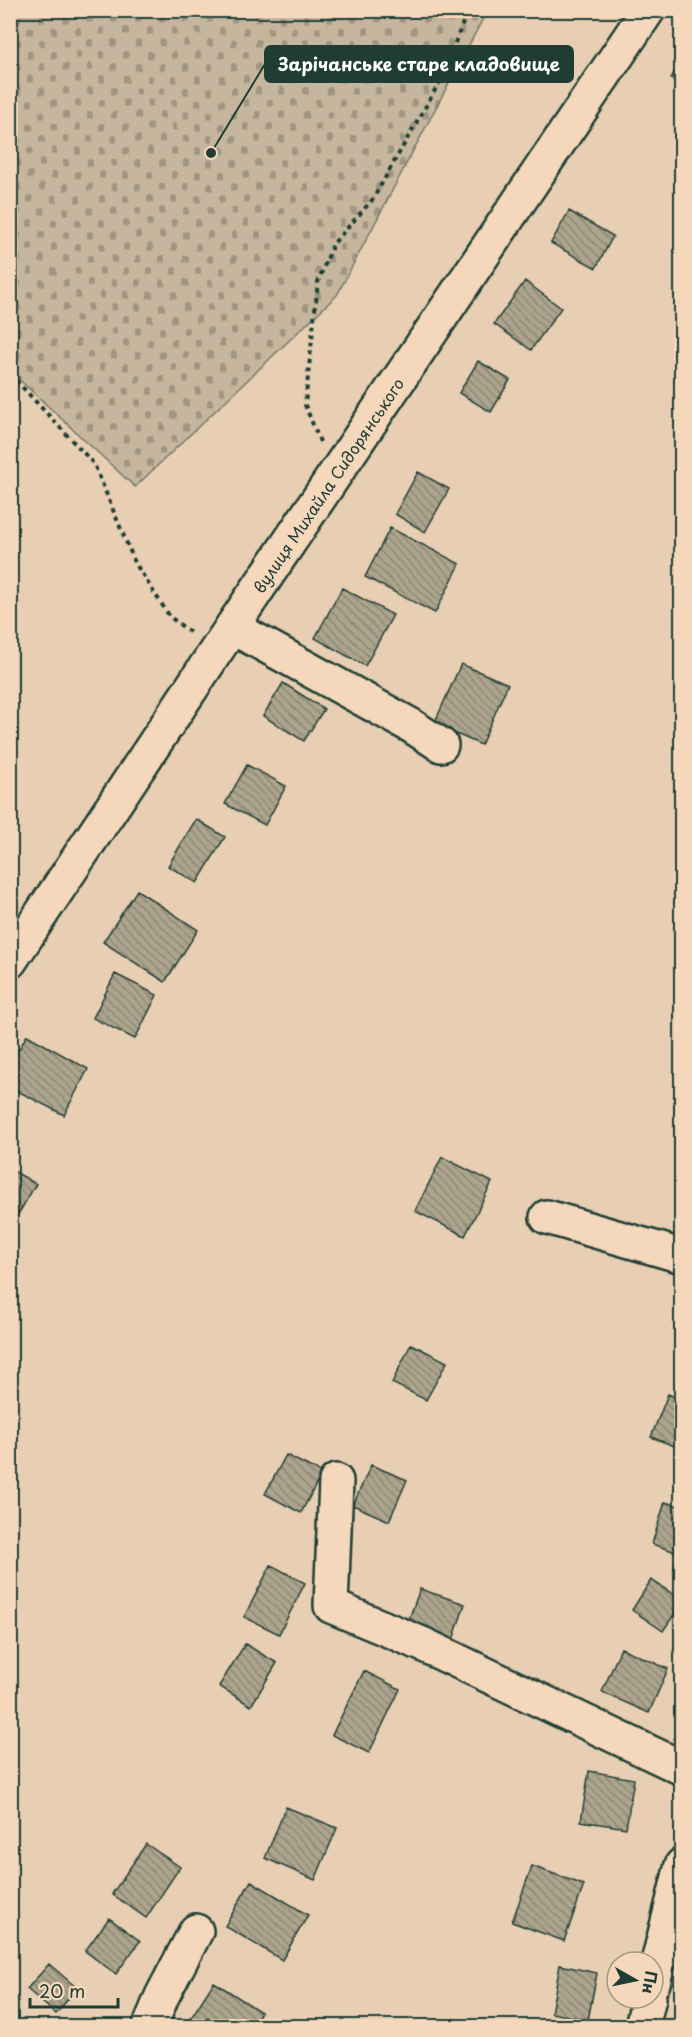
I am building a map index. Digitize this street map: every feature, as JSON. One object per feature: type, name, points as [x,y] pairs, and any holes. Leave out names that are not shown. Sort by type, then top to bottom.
[{"type":"street","name":"вулиця Михайла Сидорянського","points":[[10,961],[648,10]]},
{"type":"street","points":[[227,635],[410,725],[441,745]]},
{"type":"street","points":[[547,1217],[681,1256]]},
{"type":"street","points":[[336,1481],[331,1606],[422,1644],[681,1768]]},
{"type":"street","points":[[661,1950],[681,1865]]},
{"type":"street","points":[[150,2026],[162,1996],[196,1930]]},
{"type":"street","points":[[642,2026],[646,2010]]},
{"type":"path","points":[[343,463],[322,446],[305,405],[318,282],[333,244],[373,199],[439,83],[468,10]]},
{"type":"path","points":[[10,374],[94,465],[135,563],[170,617],[191,633],[227,635]]},
{"type":"green space","points":[[10,11],[487,11],[337,295],[135,487],[11,372]]},
{"type":"building","points":[[682,57],[682,84],[671,79]]},
{"type":"building","points":[[569,211],[613,236],[596,268],[551,243]]},
{"type":"building","points":[[525,281],[561,308],[531,350],[494,324]]},
{"type":"building","points":[[478,361],[510,380],[491,412],[459,393]]},
{"type":"building","points":[[418,472],[449,489],[425,532],[395,514]]},
{"type":"building","points":[[390,528],[460,564],[435,613],[365,577]]},
{"type":"building","points":[[342,588],[393,615],[365,666],[315,638]]},
{"type":"building","points":[[461,664],[508,684],[481,745],[434,724]]},
{"type":"building","points":[[283,683],[324,709],[304,741],[263,716]]},
{"type":"building","points":[[247,765],[286,786],[265,825],[225,804]]},
{"type":"building","points":[[196,819],[225,837],[197,883],[168,866]]},
{"type":"building","points":[[137,890],[198,930],[165,982],[103,942]]},
{"type":"building","points":[[115,974],[157,995],[135,1039],[93,1018]]},
{"type":"building","points":[[27,1035],[88,1069],[64,1115],[10,1087],[10,1065]]},
{"type":"building","points":[[442,1157],[492,1182],[465,1236],[415,1211]]},
{"type":"building","points":[[10,1169],[36,1184],[10,1228]]},
{"type":"building","points":[[411,1344],[447,1362],[426,1400],[392,1383]]},
{"type":"building","points":[[668,1394],[682,1400],[682,1449],[651,1437]]},
{"type":"building","points":[[286,1455],[322,1473],[301,1513],[265,1494]]},
{"type":"building","points":[[371,1465],[407,1480],[389,1521],[353,1505]]},
{"type":"building","points":[[665,1502],[682,1507],[682,1570],[674,1568],[679,1553],[652,1544]]},
{"type":"building","points":[[271,1565],[305,1583],[279,1634],[244,1617]]},
{"type":"building","points":[[651,1580],[682,1600],[663,1631],[632,1610]]},
{"type":"building","points":[[420,1589],[465,1604],[452,1643],[406,1627]]},
{"type":"building","points":[[245,1644],[277,1663],[251,1706],[219,1686]]},
{"type":"building","points":[[621,1648],[668,1669],[649,1713],[602,1692]]},
{"type":"building","points":[[364,1671],[400,1689],[369,1753],[332,1735]]},
{"type":"building","points":[[589,1771],[634,1779],[626,1828],[581,1821]]},
{"type":"building","points":[[286,1807],[337,1828],[315,1880],[265,1858]]},
{"type":"building","points":[[146,1844],[180,1867],[146,1918],[112,1894]]},
{"type":"building","points":[[532,1866],[584,1885],[564,1941],[512,1922]]},
{"type":"building","points":[[251,1881],[308,1915],[282,1960],[225,1926]]},
{"type":"building","points":[[109,1918],[140,1941],[116,1974],[85,1951]]},
{"type":"building","points":[[49,1964],[77,1988],[56,2014],[27,1989]]},
{"type":"building","points":[[560,1965],[597,1973],[588,2020],[551,2013]]},
{"type":"building","points":[[214,1982],[261,2012],[252,2026],[198,2026],[189,2021]]},
{"type":"place","name":"Зарічанське старе кладовище","points":[[211,153]]}]
